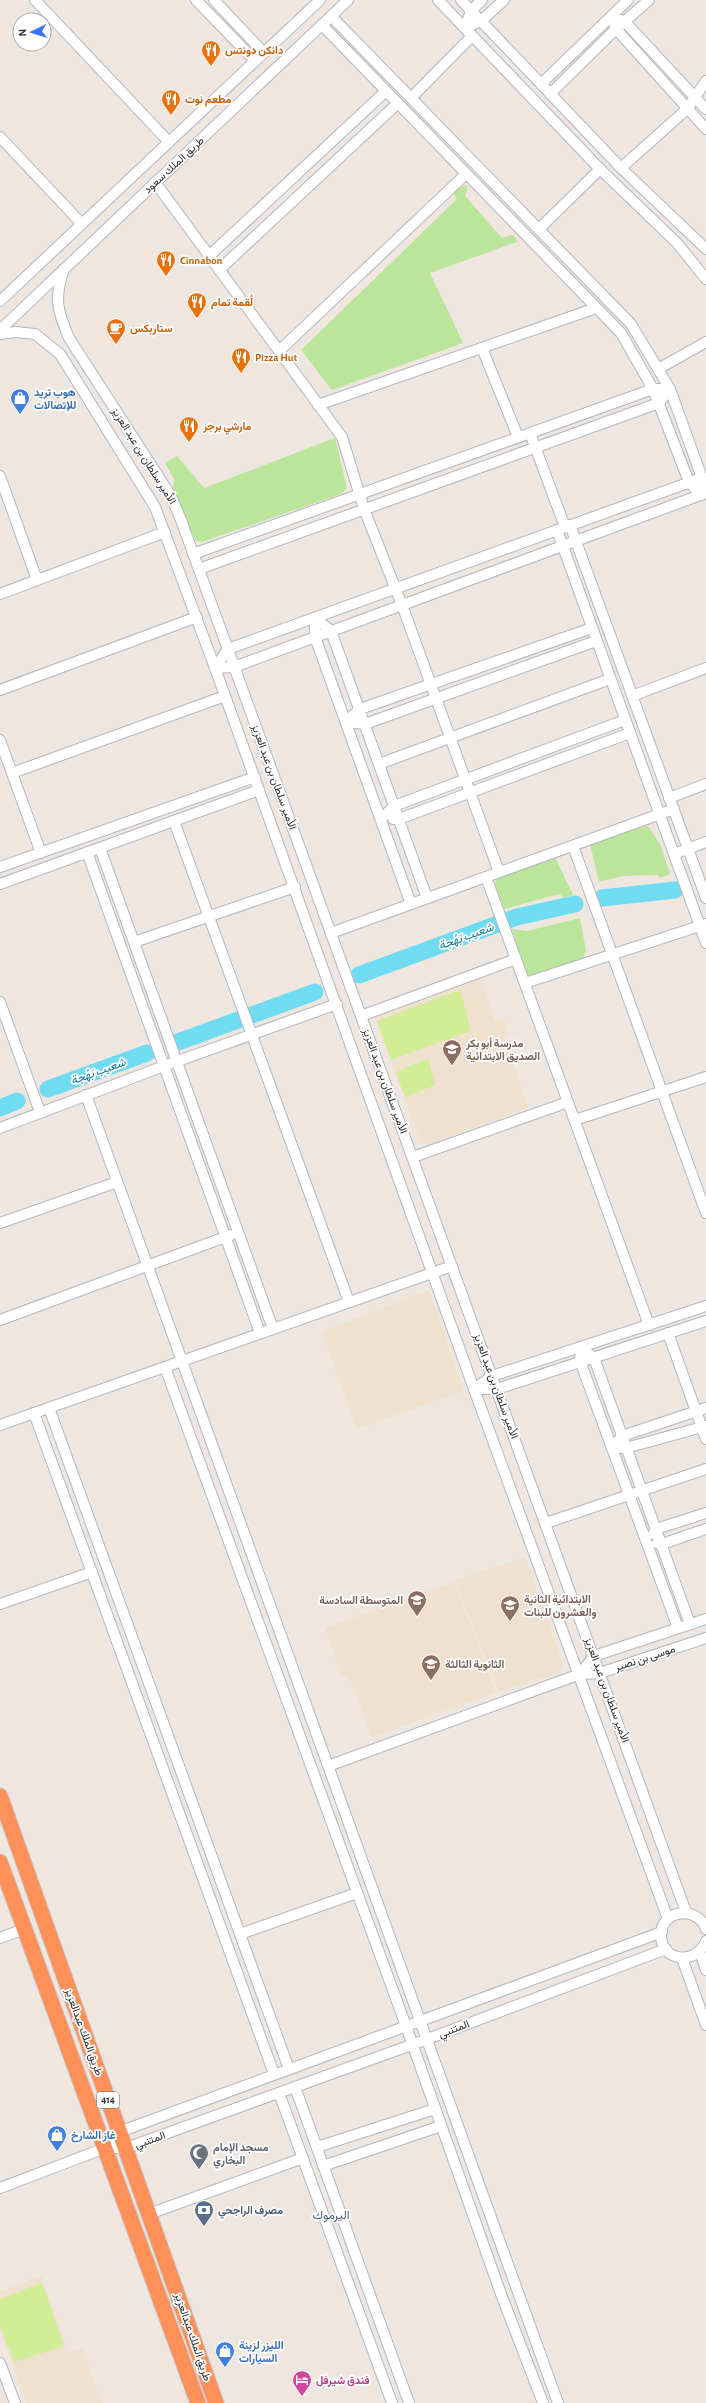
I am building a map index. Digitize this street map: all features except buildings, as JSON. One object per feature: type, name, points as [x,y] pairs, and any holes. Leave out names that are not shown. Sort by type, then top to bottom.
[{"type":"highway","name":"طريق الملك عبدالعزيز","points":[[0,1796],[216,2403]]},
{"type":"highway","name":"طريق الملك عبدالعزيز","points":[[0,1862],[198,2403]]},
{"type":"street","points":[[35,0],[169,142]]},
{"type":"street","points":[[196,0],[255,61]]},
{"type":"street","points":[[214,0],[264,53]]},
{"type":"street","name":"طريق الملك سعود","points":[[2,298],[320,0]]},
{"type":"street","name":"طريق الملك سعود","points":[[0,330],[348,0]]},
{"type":"street","points":[[438,0],[600,169],[677,243],[706,279]]},
{"type":"street","points":[[461,0],[621,168],[705,248]]},
{"type":"street","points":[[465,28],[471,11],[482,0]]},
{"type":"street","points":[[465,28],[481,21],[504,0]]},
{"type":"street","points":[[550,94],[616,29],[626,23],[649,0]]},
{"type":"street","points":[[541,84],[612,16],[621,2]]},
{"type":"street","points":[[331,16],[631,324],[670,389],[704,477],[703,494]]},
{"type":"street","points":[[612,16],[626,23],[706,109]]},
{"type":"street","points":[[612,16],[616,29],[686,109],[706,129]]},
{"type":"street","points":[[322,25],[621,333],[660,403],[689,482],[703,494]]},
{"type":"street","points":[[411,98],[472,36]]},
{"type":"street","points":[[621,168],[686,109],[706,81]]},
{"type":"street","points":[[209,256],[386,91]]},
{"type":"street","points":[[219,270],[398,103]]},
{"type":"street","points":[[0,137],[82,224]]},
{"type":"street","points":[[539,228],[600,169]]},
{"type":"street","points":[[279,351],[466,174]]},
{"type":"street","points":[[155,182],[342,437],[364,510],[396,588],[499,872]]},
{"type":"street","name":"الأمير سلطان بن عبد العزيز","points":[[64,269],[58,285],[57,301],[60,317],[69,338],[171,496],[362,1016],[686,1912]]},
{"type":"street","points":[[318,405],[596,308]]},
{"type":"street","name":"الأمير سلطان بن عبد العزيز","points":[[0,334],[16,332],[35,334],[60,354],[155,507],[216,668],[254,777],[338,1004],[432,1273],[580,1674],[668,1919]]},
{"type":"street","points":[[658,368],[706,342]]},
{"type":"street","points":[[482,348],[518,437]]},
{"type":"street","points":[[193,554],[653,389],[670,389]]},
{"type":"street","points":[[199,569],[660,403],[670,389]]},
{"type":"street","points":[[530,433],[564,528],[576,542],[706,898]]},
{"type":"street","points":[[0,476],[37,580]]},
{"type":"street","points":[[216,668],[228,649],[704,477]]},
{"type":"street","points":[[216,668],[234,667],[703,494]]},
{"type":"street","points":[[564,528],[562,546],[659,815],[703,925],[706,943]]},
{"type":"street","points":[[0,594],[165,532]]},
{"type":"street","points":[[0,690],[196,617]]},
{"type":"street","points":[[315,618],[331,631],[427,898]]},
{"type":"street","points":[[315,618],[315,637],[411,904]]},
{"type":"street","points":[[346,722],[360,709],[592,628]]},
{"type":"street","points":[[346,722],[365,724],[596,641]]},
{"type":"street","points":[[632,696],[706,668]]},
{"type":"street","points":[[379,764],[610,679]]},
{"type":"street","points":[[12,773],[225,696]]},
{"type":"street","points":[[381,819],[394,806],[625,720]]},
{"type":"street","points":[[381,819],[399,819],[630,733]]},
{"type":"street","points":[[0,740],[41,853]]},
{"type":"street","points":[[0,867],[254,777]]},
{"type":"street","points":[[669,798],[706,784]]},
{"type":"street","points":[[0,884],[259,790]]},
{"type":"street","points":[[331,933],[674,810]]},
{"type":"street","points":[[174,821],[349,1302]]},
{"type":"street","points":[[674,854],[706,842]]},
{"type":"street","points":[[573,846],[706,1213]]},
{"type":"street","points":[[100,848],[273,1329]]},
{"type":"street","points":[[87,852],[260,1333]]},
{"type":"street","points":[[486,877],[649,1325]]},
{"type":"street","points":[[134,942],[295,887]]},
{"type":"street","points":[[525,983],[703,925]]},
{"type":"street","points":[[362,1016],[516,959]]},
{"type":"street","points":[[0,1002],[3,1021],[40,1112]]},
{"type":"street","points":[[0,1128],[177,1061],[250,1030],[338,1004]]},
{"type":"street","points":[[575,1120],[706,1077]]},
{"type":"street","points":[[86,1095],[180,1361],[558,2403]]},
{"type":"street","points":[[413,1157],[568,1102]]},
{"type":"street","points":[[0,1223],[117,1182]]},
{"type":"street","points":[[0,1320],[238,1232]]},
{"type":"street","points":[[0,1425],[452,1266]]},
{"type":"street","points":[[474,1389],[492,1376],[706,1306]]},
{"type":"street","points":[[474,1389],[497,1389],[706,1321]]},
{"type":"street","points":[[668,1333],[696,1411],[704,1427],[706,1439]]},
{"type":"street","points":[[581,1348],[594,1358],[690,1624]]},
{"type":"street","points":[[581,1348],[580,1362],[613,1447],[678,1628]]},
{"type":"street","points":[[165,1367],[406,2026],[500,2294],[543,2403]]},
{"type":"street","points":[[49,1408],[289,2069]]},
{"type":"street","points":[[613,1447],[622,1436],[706,1408]]},
{"type":"street","points":[[34,1413],[274,2074]]},
{"type":"street","points":[[613,1447],[626,1448],[704,1427]]},
{"type":"street","points":[[546,1523],[706,1469]]},
{"type":"street","points":[[647,1542],[656,1529],[706,1512]]},
{"type":"street","points":[[647,1542],[662,1544],[706,1529]]},
{"type":"street","points":[[0,1604],[92,1572]]},
{"type":"street","name":"موسى بن نصير","points":[[594,1656],[706,1619]]},
{"type":"street","name":"موسى بن نصير","points":[[580,1674],[600,1673],[706,1638]]},
{"type":"street","points":[[328,1766],[580,1674],[594,1656]]},
{"type":"street","points":[[240,1934],[357,1893]]},
{"type":"street","points":[[705,1926],[693,1914],[686,1912],[678,1913],[668,1919],[662,1932],[662,1943],[666,1950],[672,1955],[682,1958],[693,1956],[700,1952],[706,1941]]},
{"type":"street","points":[[0,1938],[24,1930]]},
{"type":"street","name":"المتنبي","points":[[105,2148],[119,2132],[662,1932]]},
{"type":"street","name":"المتنبي","points":[[105,2148],[126,2148],[426,2040],[666,1950]]},
{"type":"street","points":[[700,1952],[706,1970]]},
{"type":"street","points":[[682,1958],[706,2025]]},
{"type":"street","points":[[295,2087],[409,2403]]},
{"type":"street","points":[[279,2093],[392,2403]]},
{"type":"street","points":[[317,2147],[435,2108]]},
{"type":"street","points":[[323,2166],[441,2126]]},
{"type":"street","points":[[0,2188],[105,2148]]},
{"type":"street","points":[[149,2214],[303,2158]]},
{"type":"street","points":[[0,2363],[15,2403]]},
{"type":"shaded area","name":"مدرسة أبو بكر الصديق الابتدائية","points":[[479,976],[495,1021],[503,1019],[508,1034],[504,1036],[528,1108],[426,1145],[421,1144],[374,1015]]},
{"type":"shaded area","points":[[429,1290],[463,1391],[357,1429],[322,1332]]},
{"type":"shaded area","name":"الابتدائية الثانية والعشرون للبنات","points":[[525,1557],[563,1664],[559,1672],[499,1692],[455,1580]]},
{"type":"shaded area","points":[[454,1582],[496,1692],[372,1737],[351,1680],[342,1675],[325,1628]]},
{"type":"shaded area","points":[[41,2276],[69,2353],[82,2349],[102,2403],[27,2403],[0,2331],[0,2292]]},
{"type":"green space","points":[[465,185],[468,189],[465,196],[502,238],[512,235],[516,238],[517,242],[430,273],[463,343],[332,390],[301,350],[457,199],[453,193]]},
{"type":"green space","points":[[335,438],[347,488],[341,494],[202,542],[196,541],[173,492],[174,479],[165,463],[177,456],[204,488]]},
{"type":"green space","points":[[648,826],[660,844],[670,874],[660,878],[658,875],[622,876],[599,882],[590,844],[605,835]]},
{"type":"green space","points":[[554,855],[573,895],[565,898],[559,894],[504,909],[495,884],[497,877]]},
{"type":"green space","points":[[580,918],[586,951],[582,959],[532,976],[527,976],[512,929],[527,931]]},
{"type":"green space","points":[[460,990],[471,1031],[391,1060],[377,1021]]},
{"type":"green space","points":[[428,1058],[435,1085],[405,1097],[396,1072]]},
{"type":"green space","points":[[42,2283],[64,2346],[14,2362],[0,2325],[0,2299]]},
{"type":"waterway","name":"شعيب بَهْجة","points":[[602,898],[675,890]]},
{"type":"waterway","name":"شعيب بَهْجة","points":[[359,975],[517,917],[575,904]]},
{"type":"waterway","name":"شعيب بَهْجة","points":[[178,1042],[315,992]]},
{"type":"waterway","name":"شعيب بَهْجة","points":[[48,1089],[147,1053]]},
{"type":"waterway","name":"شعيب بَهْجة","points":[[0,1108],[17,1101]]},
{"type":"place","name":"دانكن دونتس","points":[[211,67]]},
{"type":"place","name":"مطعم نوت","points":[[171,116]]},
{"type":"place","name":"Cinnabon","points":[[166,277]]},
{"type":"place","name":"لُقمة تمام","points":[[197,319]]},
{"type":"place","name":"ستاربكس","points":[[116,345]]},
{"type":"place","name":"Pizza Hut","points":[[241,374]]},
{"type":"place","name":"هوب تريد للإتصالات","points":[[20,415]]},
{"type":"place","name":"مارشي برجر","points":[[189,443]]},
{"type":"place","name":"مدرسة أبو بكر الصديق الابتدائية","points":[[452,1066]]},
{"type":"place","name":"المتوسطة السادسة","points":[[417,1617]]},
{"type":"place","name":"الابتدائية الثانية والعشرون للبنات","points":[[510,1622]]},
{"type":"place","name":"الثانوية الثالثة","points":[[431,1681]]},
{"type":"place","name":"غاز الشارخ","points":[[57,2152]]},
{"type":"place","name":"مسجد الإمام البخاري","points":[[199,2170]]},
{"type":"place","name":"مصرف الراجحي","points":[[204,2227]]},
{"type":"place","name":"الليزر لزينة السيارات","points":[[225,2368]]},
{"type":"place","name":"فندق شيرفل","points":[[302,2397]]},
{"type":"district","name":"اليرموك","points":[[331,2215]]}]
